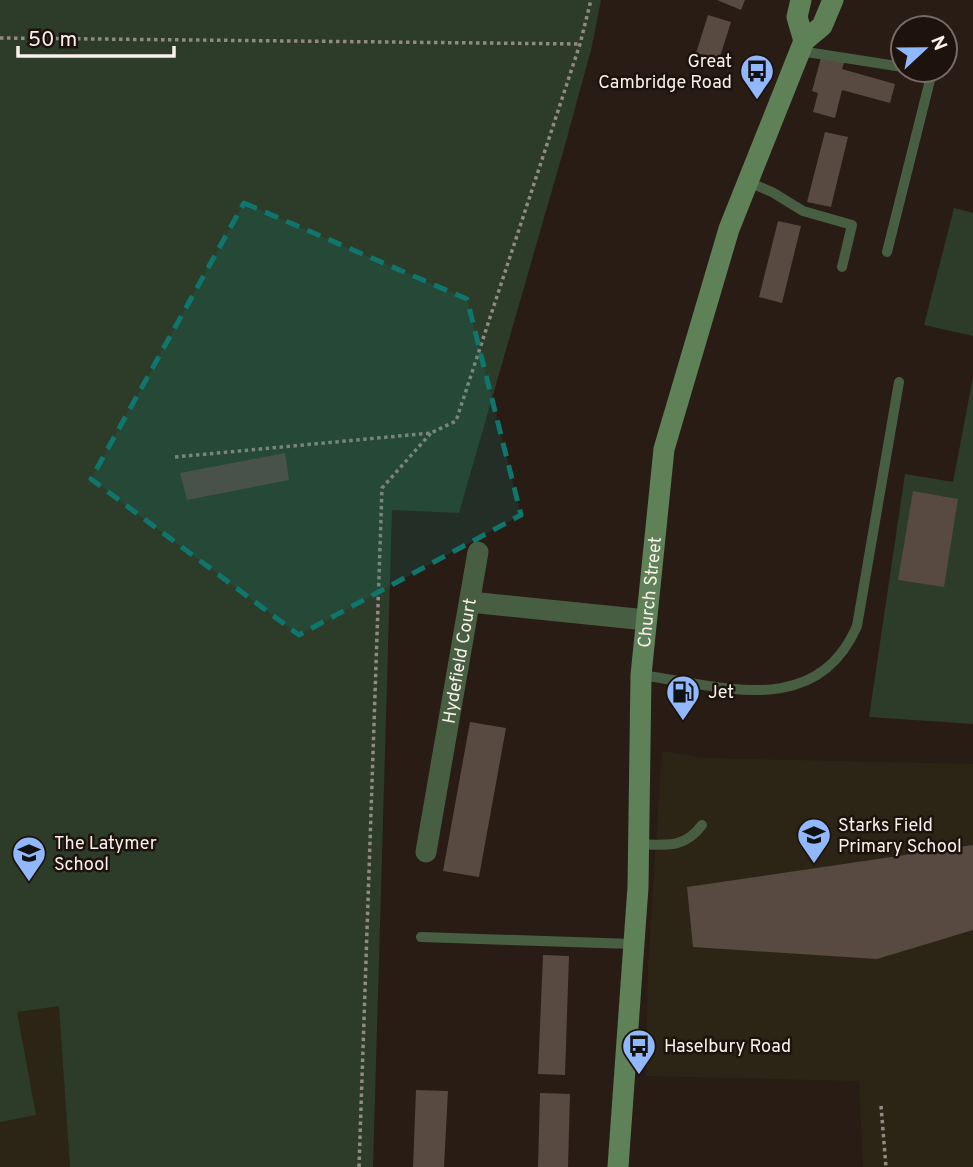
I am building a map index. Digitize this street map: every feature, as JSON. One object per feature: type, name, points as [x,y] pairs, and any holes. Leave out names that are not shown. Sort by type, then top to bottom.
[{"type":"main road","name":"Church Street","points":[[801,0],[797,17],[802,46]]},
{"type":"main road","name":"Church Street","points":[[618,1167],[638,844],[641,675],[664,449],[729,229],[802,46],[822,26],[834,0]]},
{"type":"street","points":[[470,601],[478,552]]},
{"type":"street","name":"Hydefield Court","points":[[426,852],[470,601],[646,620]]},
{"type":"lane","points":[[802,46],[889,64]]},
{"type":"lane","points":[[887,252],[929,84]]},
{"type":"lane","points":[[748,181],[803,211],[852,225],[842,267]]},
{"type":"lane","points":[[641,675],[742,688],[792,688],[829,669],[848,647],[858,626],[899,382]]},
{"type":"lane","points":[[638,844],[679,843],[692,839],[702,825]]},
{"type":"lane","points":[[421,937],[633,944]]},
{"type":"path","points":[[175,457],[431,433],[456,421],[580,44],[591,0]]},
{"type":"path","points":[[0,38],[580,44]]},
{"type":"path","points":[[359,1167],[382,488],[431,433]]},
{"type":"path","points":[[881,1106],[887,1167]]},
{"type":"highlighted area","points":[[244,203],[467,299],[521,515],[299,635],[91,479]]},
{"type":"shaded area","name":"The Latymer School","points":[[0,536],[60,1006],[70,1167],[0,1167]]},
{"type":"shaded area","name":"Starks Field Primary School","points":[[662,751],[704,758],[973,764],[973,1167],[863,1167],[859,1081],[646,1076],[648,966]]},
{"type":"green space","points":[[0,0],[601,0],[591,50],[565,145],[459,513],[392,510],[373,1167],[70,1167],[59,1006],[17,1012],[36,1115],[0,1122]]},
{"type":"green space","points":[[954,208],[973,213],[973,336],[924,325]]},
{"type":"green space","points":[[973,377],[973,724],[869,717],[905,474],[953,482]]},
{"type":"building","points":[[717,0],[745,0],[741,10]]},
{"type":"building","points":[[708,15],[731,22],[719,60],[696,53]]},
{"type":"building","points":[[822,54],[845,60],[842,69],[895,84],[890,103],[842,90],[835,118],[813,112],[818,93],[812,91]]},
{"type":"building","points":[[825,132],[848,137],[831,207],[807,202]]},
{"type":"building","points":[[778,221],[801,226],[782,303],[759,297]]},
{"type":"building","points":[[285,453],[289,480],[187,500],[180,473]]},
{"type":"building","points":[[913,491],[958,499],[944,587],[898,580]]},
{"type":"building","points":[[470,722],[506,728],[479,877],[443,871]]},
{"type":"building","points":[[973,845],[973,930],[877,959],[693,947],[687,887]]},
{"type":"building","points":[[543,955],[569,956],[565,1075],[538,1074]]},
{"type":"building","points":[[416,1090],[448,1091],[444,1167],[413,1167]]},
{"type":"building","points":[[540,1093],[570,1094],[568,1167],[538,1167]]},
{"type":"place","name":"Great Cambridge Road","points":[[757,101]]},
{"type":"place","name":"Jet","points":[[683,722]]},
{"type":"place","name":"Starks Field Primary School","points":[[814,865]]},
{"type":"place","name":"The Latymer School","points":[[29,883]]},
{"type":"place","name":"Haselbury Road","points":[[639,1076]]}]
